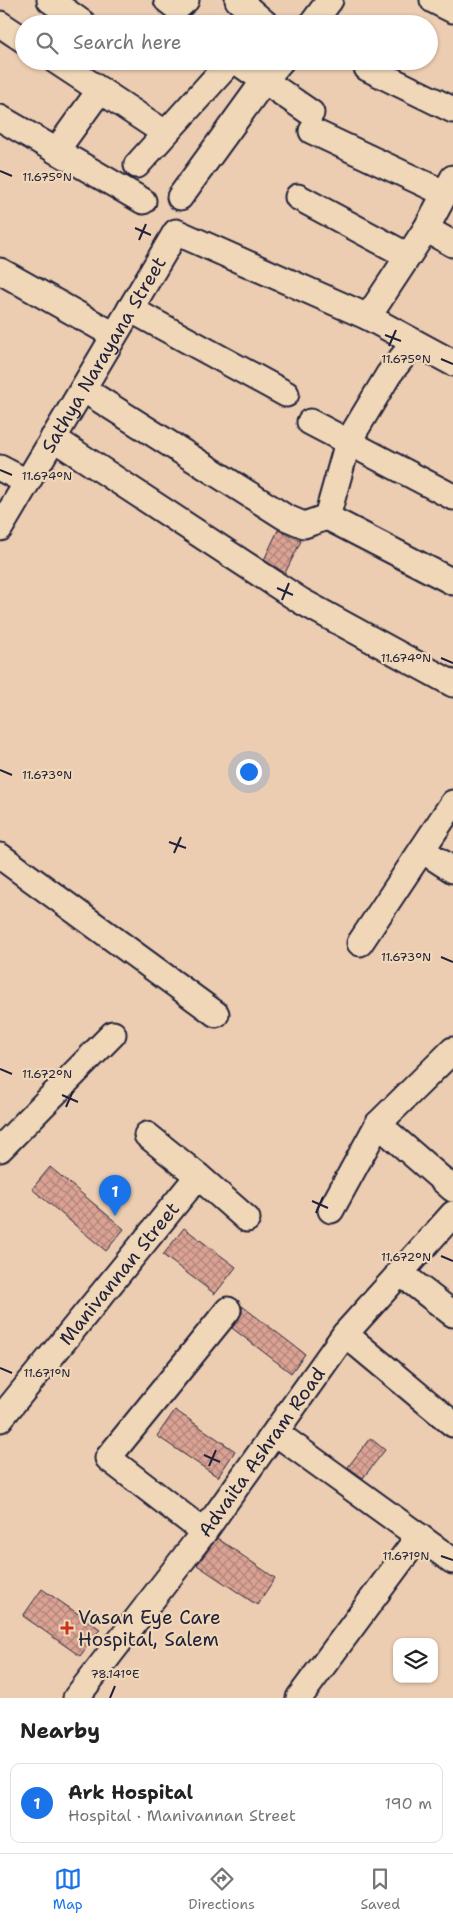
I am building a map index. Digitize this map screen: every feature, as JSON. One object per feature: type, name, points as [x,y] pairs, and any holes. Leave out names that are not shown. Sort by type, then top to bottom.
[{"type":"street","points":[[50,0],[71,15]]},
{"type":"street","points":[[238,0],[256,15]]},
{"type":"street","points":[[319,15],[330,0]]},
{"type":"street","points":[[433,0],[453,10]]},
{"type":"street","points":[[0,24],[15,34]]},
{"type":"street","points":[[70,70],[165,133]]},
{"type":"street","points":[[137,165],[223,70]]},
{"type":"street","points":[[249,70],[311,122],[448,186],[426,229],[368,317],[453,363]]},
{"type":"street","points":[[180,197],[274,70]]},
{"type":"street","points":[[371,70],[453,110]]},
{"type":"street","points":[[56,151],[100,90]]},
{"type":"street","points":[[0,118],[143,201]]},
{"type":"street","points":[[298,197],[408,256]]},
{"type":"street","points":[[426,229],[453,244]]},
{"type":"street","name":"Sathya Narayana Street","points":[[0,528],[176,232],[368,317]]},
{"type":"street","points":[[0,271],[114,335]]},
{"type":"street","points":[[130,309],[286,394]]},
{"type":"street","points":[[327,518],[348,442],[390,374],[414,342]]},
{"type":"street","points":[[83,388],[286,517],[304,525],[327,518],[453,582]]},
{"type":"street","points":[[310,422],[453,497]]},
{"type":"street","points":[[53,438],[301,601],[453,684]]},
{"type":"street","points":[[0,468],[27,482]]},
{"type":"street","points":[[360,943],[453,803]]},
{"type":"street","points":[[422,850],[453,870]]},
{"type":"street","points":[[0,856],[216,1014]]},
{"type":"street","points":[[0,1149],[113,1034]]},
{"type":"street","points":[[331,1210],[378,1124],[453,1050]]},
{"type":"street","points":[[378,1124],[453,1190]]},
{"type":"street","points":[[147,1135],[247,1219]]},
{"type":"street","name":"Manivannan Street","points":[[0,1419],[198,1176]]},
{"type":"street","name":"Advaita Ashram Road","points":[[76,1698],[204,1532],[345,1334],[453,1214]]},
{"type":"street","points":[[400,1272],[453,1314]]},
{"type":"street","points":[[204,1532],[108,1458],[228,1310]]},
{"type":"street","points":[[345,1334],[453,1424]]},
{"type":"street","points":[[276,1433],[453,1561]]},
{"type":"street","points":[[311,1694],[419,1536]]},
{"type":"building","points":[[278,530],[301,541],[285,573],[264,560]]},
{"type":"building","points":[[50,1167],[124,1229],[106,1251],[32,1189]]},
{"type":"building","points":[[184,1228],[236,1267],[215,1294],[163,1255]]},
{"type":"building","points":[[242,1306],[305,1354],[291,1373],[232,1328],[242,1313]]},
{"type":"building","points":[[175,1410],[235,1451],[218,1477],[157,1436]]},
{"type":"building","points":[[370,1438],[385,1450],[363,1478],[348,1467]]},
{"type":"building","points":[[217,1538],[275,1578],[257,1605],[197,1565]]},
{"type":"building","points":[[42,1589],[100,1629],[80,1656],[23,1616]]},
{"type":"place","name":"Ark Hospital","points":[[115,1216]]},
{"type":"place","name":"Vasan Eye Care Hospital, Salem","points":[[67,1628]]}]
